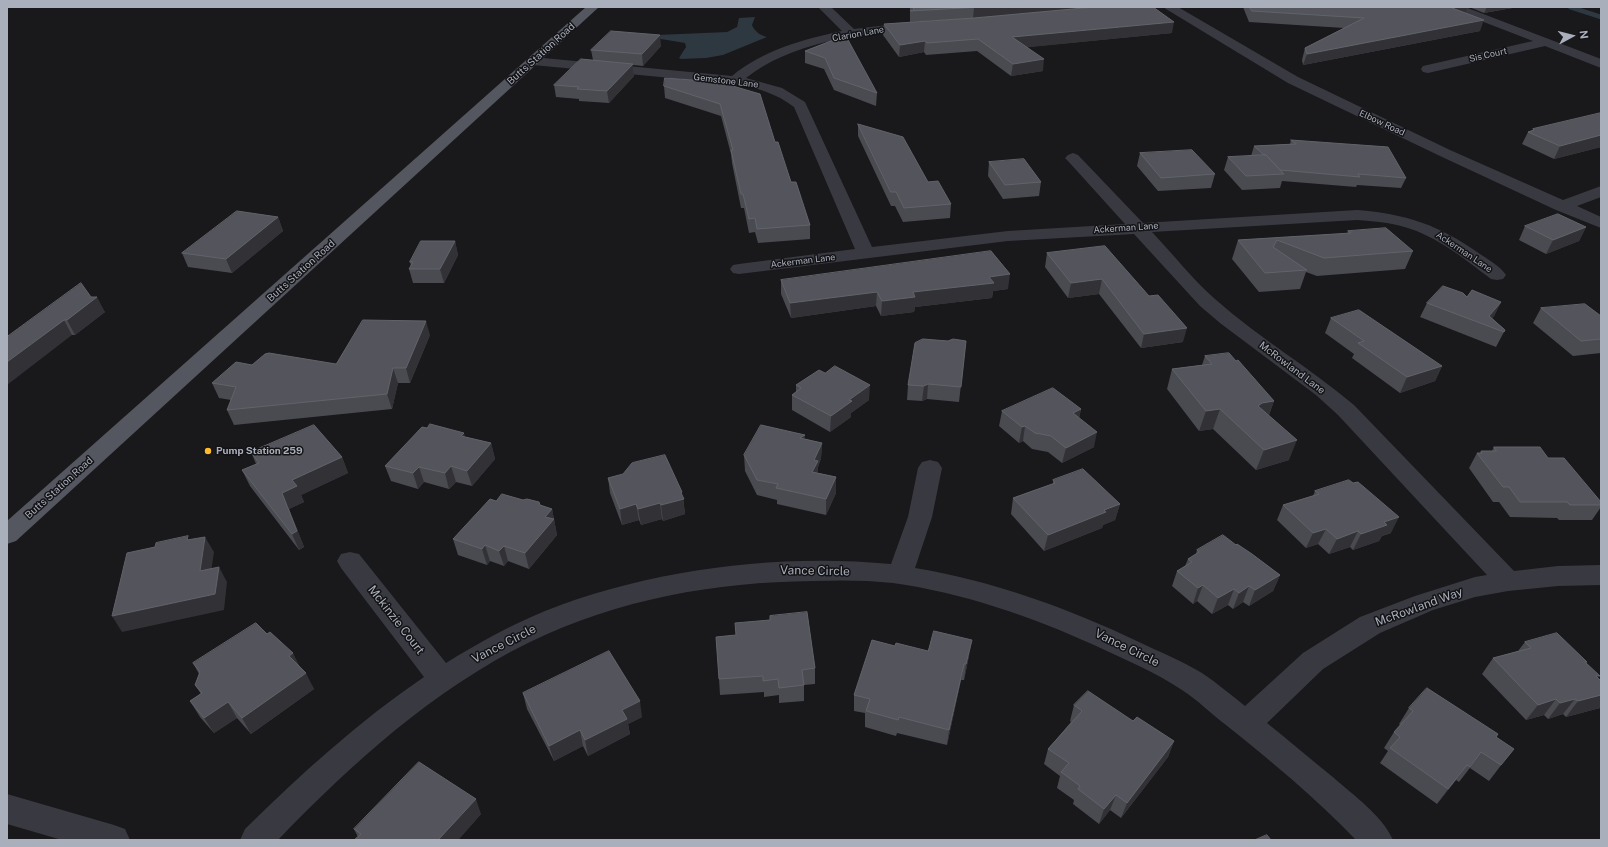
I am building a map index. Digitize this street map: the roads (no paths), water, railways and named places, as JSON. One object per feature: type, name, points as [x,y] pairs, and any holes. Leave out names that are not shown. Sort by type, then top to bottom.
[{"type":"main road","name":"Butts Station Road","points":[[7,535],[594,7]]},
{"type":"street","points":[[824,7],[852,34]]},
{"type":"street","name":"Elbow Road","points":[[1170,7],[1293,80],[1445,153],[1601,223]]},
{"type":"street","points":[[1454,7],[1601,64]]},
{"type":"street","name":"Clarion Lane","points":[[735,80],[749,68],[771,56],[816,42],[852,34],[922,26]]},
{"type":"street","name":"Sis Court","points":[[1428,69],[1547,42]]},
{"type":"street","name":"Gemstone Lane","points":[[533,61],[735,80],[756,83],[779,90],[791,97],[800,105],[866,254]]},
{"type":"street","name":"McRowland Lane","points":[[1073,158],[1207,302],[1227,319],[1323,390],[1346,410],[1508,581]]},
{"type":"street","points":[[1562,206],[1601,191]]},
{"type":"street","name":"Ackerman Lane","points":[[739,269],[1008,236],[1333,215],[1380,216],[1401,220],[1423,227],[1445,237],[1498,275]]},
{"type":"street","points":[[900,575],[920,517],[930,468]]},
{"type":"street","name":"Mckinzie Court","points":[[350,561],[442,679]]},
{"type":"street","name":"Vance Circle","points":[[256,840],[296,798],[371,731],[451,672],[520,634],[590,605],[653,588],[718,576],[780,570],[843,571],[900,575],[951,584],[1000,597],[1085,628],[1188,679],[1274,745],[1362,823],[1377,840]]},
{"type":"street","name":"McRowland Way","points":[[1246,724],[1313,661],[1370,624],[1424,603],[1475,587],[1508,581],[1558,576],[1601,575]]},
{"type":"street","points":[[7,810],[114,840]]},
{"type":"waterway","points":[[1570,7],[1601,17]]},
{"type":"place","name":"Pump Station 259","points":[[208,451]]}]
